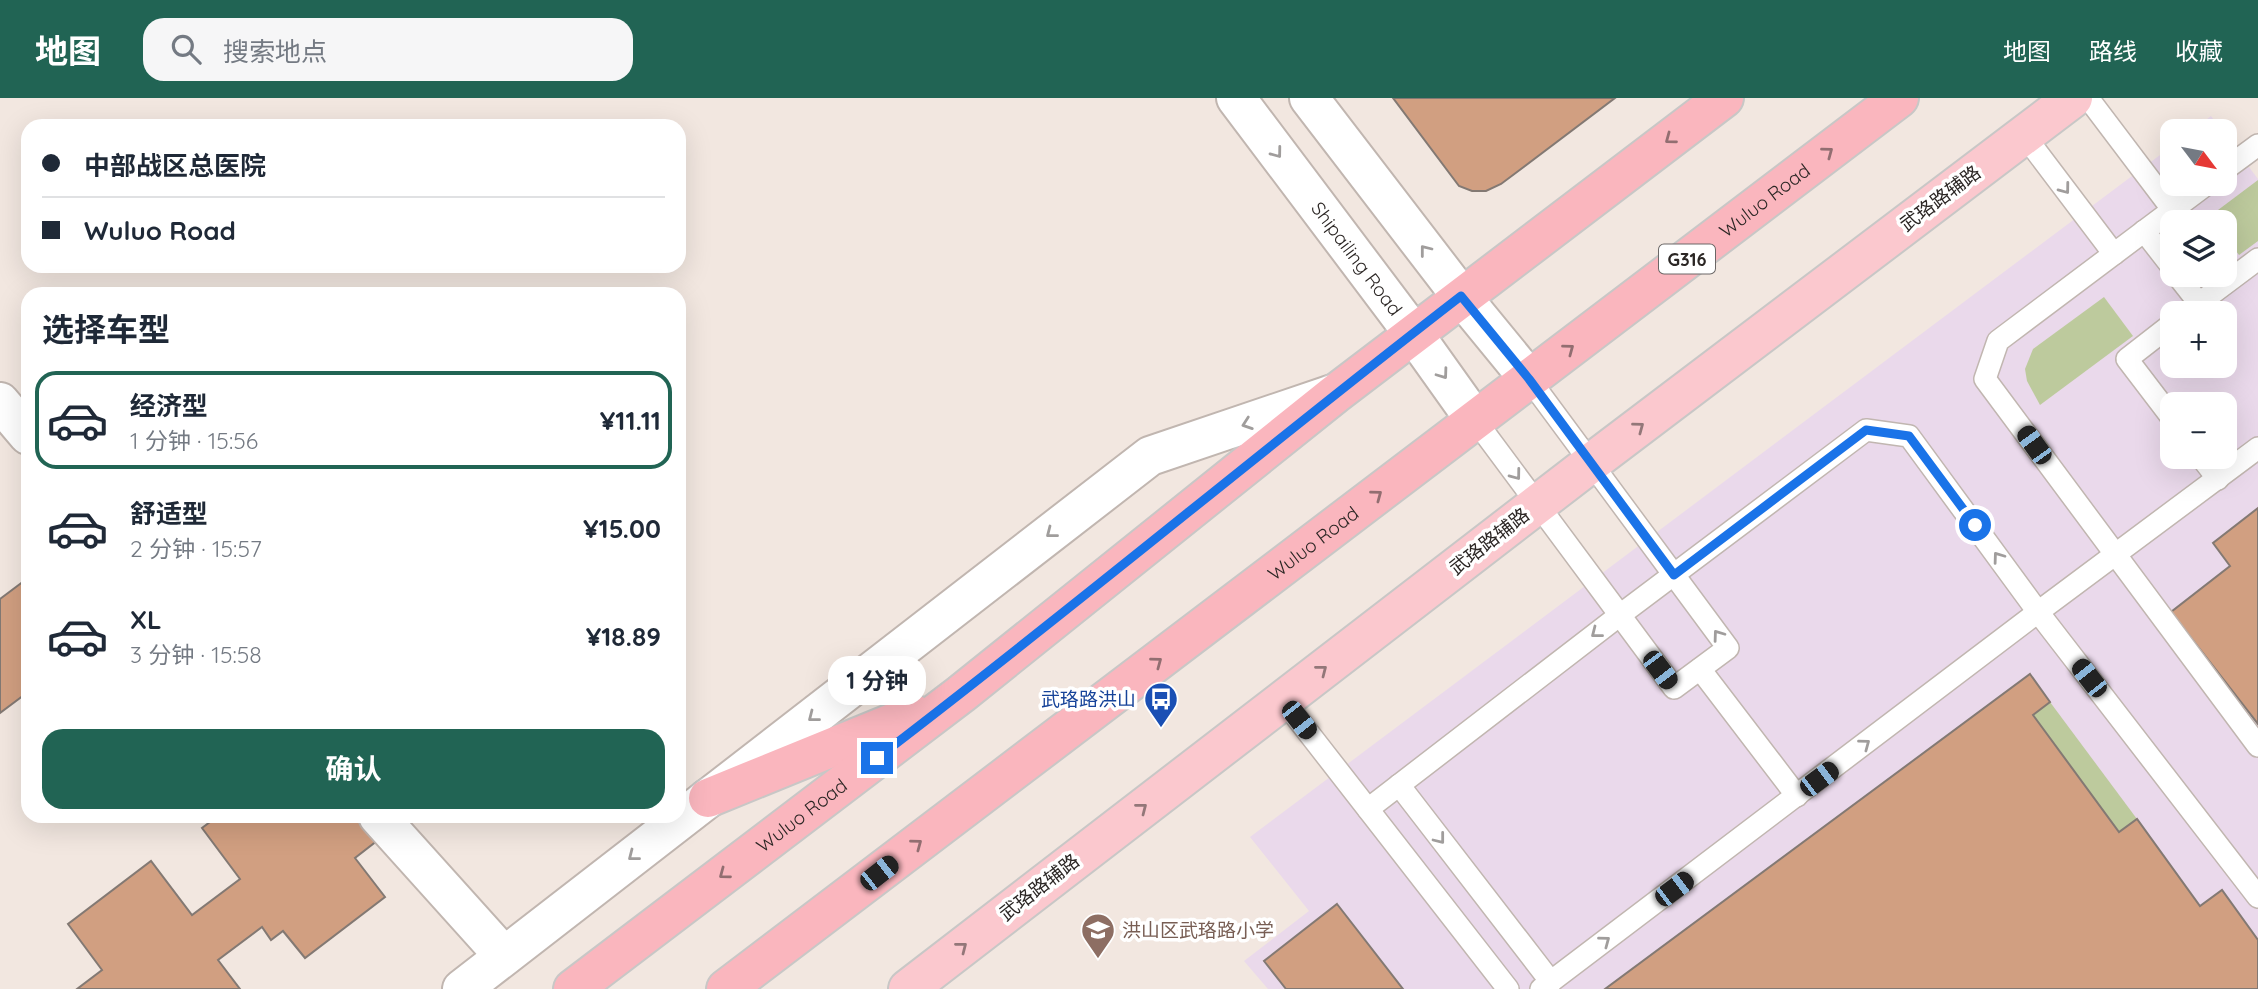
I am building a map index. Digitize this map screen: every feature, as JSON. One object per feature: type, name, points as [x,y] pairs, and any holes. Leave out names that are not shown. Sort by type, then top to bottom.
[{"type":"highway","name":"Wuluo Road","points":[[573,989],[961,694],[1413,333],[1724,98]]},
{"type":"highway","name":"Wuluo Road","points":[[726,989],[1899,98]]},
{"type":"highway","points":[[708,798],[961,694]]},
{"type":"highway","points":[[772,989],[816,922]]},
{"type":"main road","name":"武珞路辅路","points":[[908,989],[1591,463],[2073,98]]},
{"type":"street","name":"Shipailing Road","points":[[1236,98],[1475,420]]},
{"type":"street","points":[[1309,98],[1461,296],[1529,379]]},
{"type":"street","points":[[686,815],[1150,456],[1335,394]]},
{"type":"street","points":[[0,402],[21,427]]},
{"type":"street","points":[[384,823],[504,956]]},
{"type":"street","points":[[462,989],[676,823]]},
{"type":"lane","points":[[2088,98],[2172,209]]},
{"type":"lane","points":[[2024,135],[2114,254]]},
{"type":"lane","points":[[2237,160],[2258,145]]},
{"type":"lane","points":[[2190,196],[1998,341],[1985,379],[2258,746]]},
{"type":"lane","points":[[2144,231],[2160,252]]},
{"type":"lane","points":[[2201,301],[2258,259]]},
{"type":"lane","points":[[2160,333],[2127,359],[2160,402]]},
{"type":"lane","points":[[1475,420],[1674,688],[1728,648],[1529,379]]},
{"type":"lane","points":[[1368,809],[1866,430],[1909,436],[2038,612],[2258,897]]},
{"type":"lane","points":[[1399,785],[1546,985],[2258,448]]},
{"type":"lane","points":[[2210,469],[2218,479]]},
{"type":"lane","points":[[1700,668],[1797,796]]},
{"type":"lane","points":[[1283,700],[1508,989]]},
{"type":"shaded area","points":[[2237,151],[2258,179],[2258,989],[1268,989],[1244,961],[1309,911],[1250,837],[2160,155],[2160,196],[2237,196]]},
{"type":"green space","points":[[2258,180],[2258,241],[2239,255],[2237,210],[2218,210]]},
{"type":"green space","points":[[2104,297],[2133,336],[2040,405],[2027,381],[2025,369],[2033,349]]},
{"type":"green space","points":[[2050,702],[2137,819],[2119,832],[2033,715]]},
{"type":"building","points":[[1393,98],[1615,98],[1501,184],[1486,191],[1472,191],[1459,186]]},
{"type":"building","points":[[2258,508],[2258,724],[2171,612],[2230,566],[2213,543]]},
{"type":"building","points":[[21,583],[21,697],[0,713],[0,599]]},
{"type":"building","points":[[2030,674],[2050,702],[2033,715],[2119,832],[2137,819],[2200,906],[2222,890],[2258,940],[2258,989],[1605,989]]},
{"type":"building","points":[[209,823],[365,823],[378,840],[355,858],[385,897],[305,958],[283,931],[271,940],[262,927],[218,960],[240,989],[77,989],[102,970],[68,924],[151,861],[192,915],[240,879],[202,828]]},
{"type":"building","points":[[1337,904],[1403,989],[1286,989],[1264,961]]},
{"type":"place","name":"武珞路洪山","points":[[1161,729]]},
{"type":"place","name":"洪山区武珞路小学","points":[[1098,960]]},
{"type":"route","points":[[877,758],[1461,296],[1529,379],[1674,575],[1866,430],[1909,436],[1975,525]]}]
